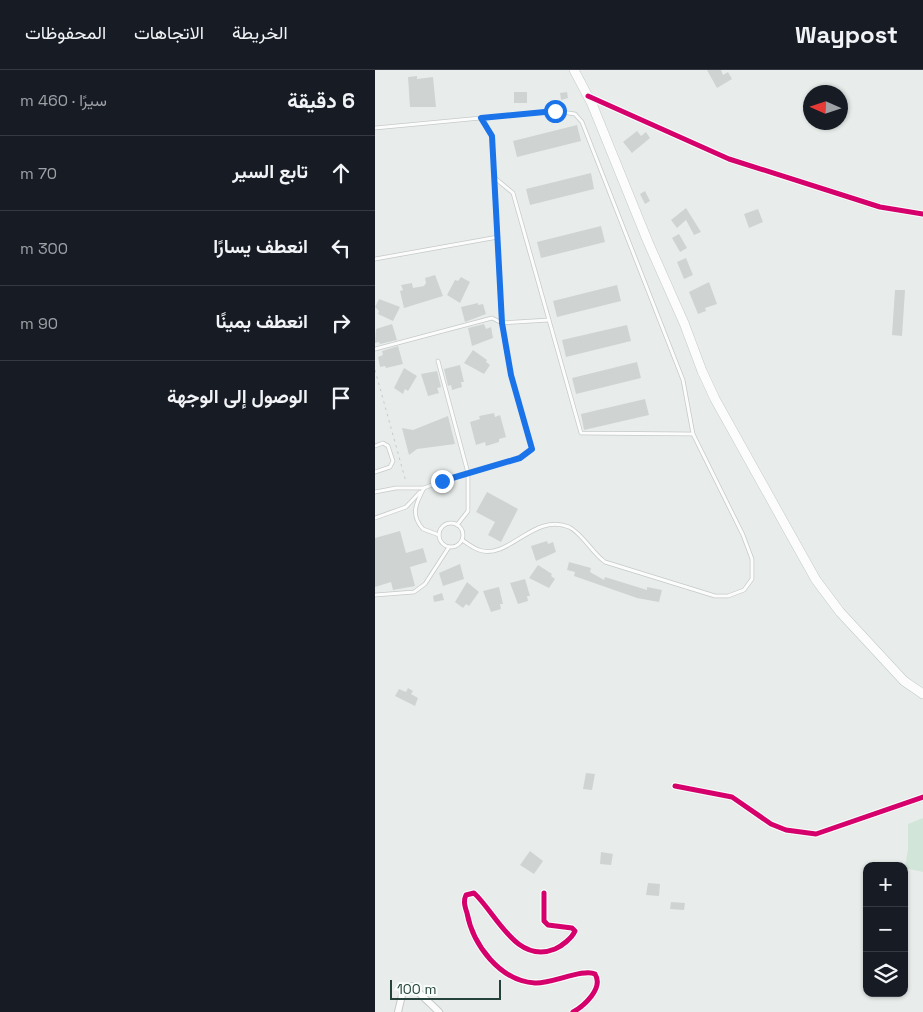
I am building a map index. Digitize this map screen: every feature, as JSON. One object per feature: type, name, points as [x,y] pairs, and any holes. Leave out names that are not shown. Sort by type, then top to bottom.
[{"type":"main road","points":[[574,70],[588,96],[684,323],[701,371],[816,580],[840,612],[904,681],[923,694]]},
{"type":"street","points":[[588,96],[729,159],[880,207],[922,213]]},
{"type":"street","points":[[675,786],[732,797],[771,824],[786,830],[816,834],[923,796]]},
{"type":"street","points":[[544,893],[544,921],[548,925],[572,928],[575,931],[557,948],[545,951],[517,943],[505,933],[476,895],[471,892],[466,895],[464,900],[470,928],[475,940],[504,972],[518,980],[549,983],[587,972],[595,974],[597,982],[591,997],[583,1006],[573,1012]]},
{"type":"street","points":[[398,1012],[403,992],[412,986],[439,1012]]},
{"type":"lane","points":[[375,128],[568,112],[575,114],[582,122],[683,380],[693,434],[743,535],[752,559],[752,579],[744,590],[728,596],[715,596],[605,562],[594,555],[571,528],[560,525],[539,527],[522,534],[505,547],[492,552],[479,550],[462,540]]},
{"type":"lane","points":[[375,492],[407,487],[424,488],[520,458],[532,449],[511,375],[502,323],[492,136],[481,118]]},
{"type":"lane","points":[[495,178],[513,193],[581,433],[693,434]]},
{"type":"lane","points":[[375,259],[498,237]]},
{"type":"lane","points":[[375,349],[492,318],[502,323],[549,320]]},
{"type":"lane","points":[[438,361],[468,473],[468,511],[457,525]]},
{"type":"lane","points":[[375,446],[380,443],[386,444],[393,461],[390,467],[375,471]]},
{"type":"lane","points":[[375,518],[406,507],[424,488]]},
{"type":"lane","points":[[424,488],[415,504],[415,515],[423,529],[439,535],[442,543],[449,547],[457,546],[462,540],[462,531],[457,525]]},
{"type":"lane","points":[[439,535],[446,525],[457,525]]},
{"type":"lane","points":[[375,595],[414,592],[425,584],[449,547]]},
{"type":"path","points":[[375,370],[407,487]]},
{"type":"green space","points":[[923,818],[923,872],[908,869],[908,862],[906,862],[908,824]]},
{"type":"building","points":[[707,70],[721,70],[723,75],[728,72],[732,79],[717,88]]},
{"type":"building","points":[[417,76],[417,79],[433,77],[436,107],[410,107],[408,77]]},
{"type":"building","points":[[514,92],[527,92],[527,103],[514,103]]},
{"type":"building","points":[[567,92],[568,98],[561,100],[560,93]]},
{"type":"building","points":[[577,125],[581,141],[517,157],[513,141]]},
{"type":"building","points":[[637,131],[641,136],[646,132],[650,138],[632,153],[623,142]]},
{"type":"building","points":[[591,173],[594,189],[530,205],[526,189]]},
{"type":"building","points":[[645,191],[650,201],[645,204],[640,194]]},
{"type":"building","points":[[686,208],[701,232],[694,235],[686,220],[677,228],[671,220]]},
{"type":"building","points":[[758,209],[763,222],[749,228],[744,214]]},
{"type":"building","points":[[601,226],[605,242],[541,258],[537,242]]},
{"type":"building","points":[[679,234],[687,248],[680,252],[672,238]]},
{"type":"building","points":[[686,258],[693,275],[684,279],[677,262]]},
{"type":"building","points":[[435,275],[443,296],[404,308],[400,291],[403,290],[401,285],[412,283],[413,288],[424,286],[426,283],[425,278]]},
{"type":"building","points":[[461,277],[470,282],[460,303],[447,295],[455,280],[458,281]]},
{"type":"building","points":[[709,282],[717,304],[705,308],[706,311],[698,314],[689,292]]},
{"type":"building","points":[[617,285],[621,301],[557,317],[553,301]]},
{"type":"building","points":[[895,290],[905,290],[902,336],[892,335]]},
{"type":"building","points":[[379,299],[400,307],[393,321],[378,314],[379,311],[375,307]]},
{"type":"building","points":[[478,303],[478,305],[483,304],[486,314],[465,322],[461,307]]},
{"type":"building","points":[[392,324],[397,340],[380,344],[379,342],[375,343],[376,329]]},
{"type":"building","points":[[484,324],[486,329],[491,327],[493,338],[472,346],[468,328]]},
{"type":"building","points":[[627,325],[631,341],[566,357],[562,340]]},
{"type":"building","points":[[398,346],[403,364],[386,368],[385,366],[380,367],[378,357],[383,355],[382,351]]},
{"type":"building","points":[[473,350],[487,360],[486,362],[490,365],[484,374],[464,363]]},
{"type":"building","points":[[637,362],[641,378],[576,394],[572,378]]},
{"type":"building","points":[[460,365],[464,382],[461,382],[462,387],[452,390],[451,385],[448,386],[444,369]]},
{"type":"building","points":[[404,368],[417,376],[408,391],[405,389],[403,394],[394,388]]},
{"type":"building","points":[[437,371],[441,387],[437,388],[439,393],[428,396],[421,374]]},
{"type":"building","points":[[645,399],[649,415],[584,430],[581,414]]},
{"type":"building","points":[[494,413],[495,417],[500,415],[506,437],[499,439],[499,442],[486,446],[485,442],[476,445],[470,422],[480,419],[479,416]]},
{"type":"building","points":[[448,416],[455,444],[417,449],[409,455],[402,428],[413,430]]},
{"type":"building","points":[[487,492],[518,509],[501,542],[488,535],[495,522],[476,512]]},
{"type":"building","points":[[400,531],[406,553],[423,548],[427,562],[410,567],[415,586],[393,590],[391,582],[375,587],[375,538]]},
{"type":"building","points":[[547,541],[548,544],[553,542],[556,552],[536,561],[531,546]]},
{"type":"building","points":[[569,562],[591,568],[590,572],[604,580],[605,577],[647,590],[647,587],[662,590],[659,602],[637,598],[574,576],[575,572],[567,570]]},
{"type":"building","points":[[460,564],[464,579],[443,586],[439,573]]},
{"type":"building","points":[[538,565],[552,574],[551,576],[555,579],[549,588],[529,578]]},
{"type":"building","points":[[525,579],[530,596],[527,596],[528,601],[518,604],[510,583]]},
{"type":"building","points":[[467,582],[479,592],[469,606],[466,604],[463,608],[455,602]]},
{"type":"building","points":[[499,587],[503,604],[500,604],[501,609],[491,612],[483,591]]},
{"type":"building","points":[[442,593],[444,600],[434,602],[433,596]]},
{"type":"building","points":[[408,688],[413,691],[411,694],[418,698],[415,706],[395,696],[399,689],[406,692]]},
{"type":"building","points":[[586,773],[595,774],[592,790],[583,789]]},
{"type":"building","points":[[530,851],[543,861],[534,874],[520,865]]},
{"type":"building","points":[[601,852],[613,854],[611,865],[600,864]]},
{"type":"building","points":[[648,883],[660,884],[659,896],[646,895]]},
{"type":"building","points":[[671,902],[685,903],[684,910],[670,909]]},
{"type":"cycle path","points":[[588,96],[729,159],[880,207],[923,214]]},
{"type":"cycle path","points":[[675,786],[732,797],[771,824],[786,830],[816,834],[923,797]]},
{"type":"cycle path","points":[[544,893],[544,921],[548,925],[572,928],[575,931],[561,946],[541,952],[529,950],[518,944],[474,893],[466,895],[465,904],[470,925],[482,949],[490,959],[510,976],[522,981],[542,983],[575,974],[595,974],[597,979],[595,991],[582,1006],[573,1012]]},
{"type":"route","points":[[442,481],[520,458],[528,454],[532,449],[511,375],[505,342],[501,312],[492,136],[481,118],[555,111]]}]
